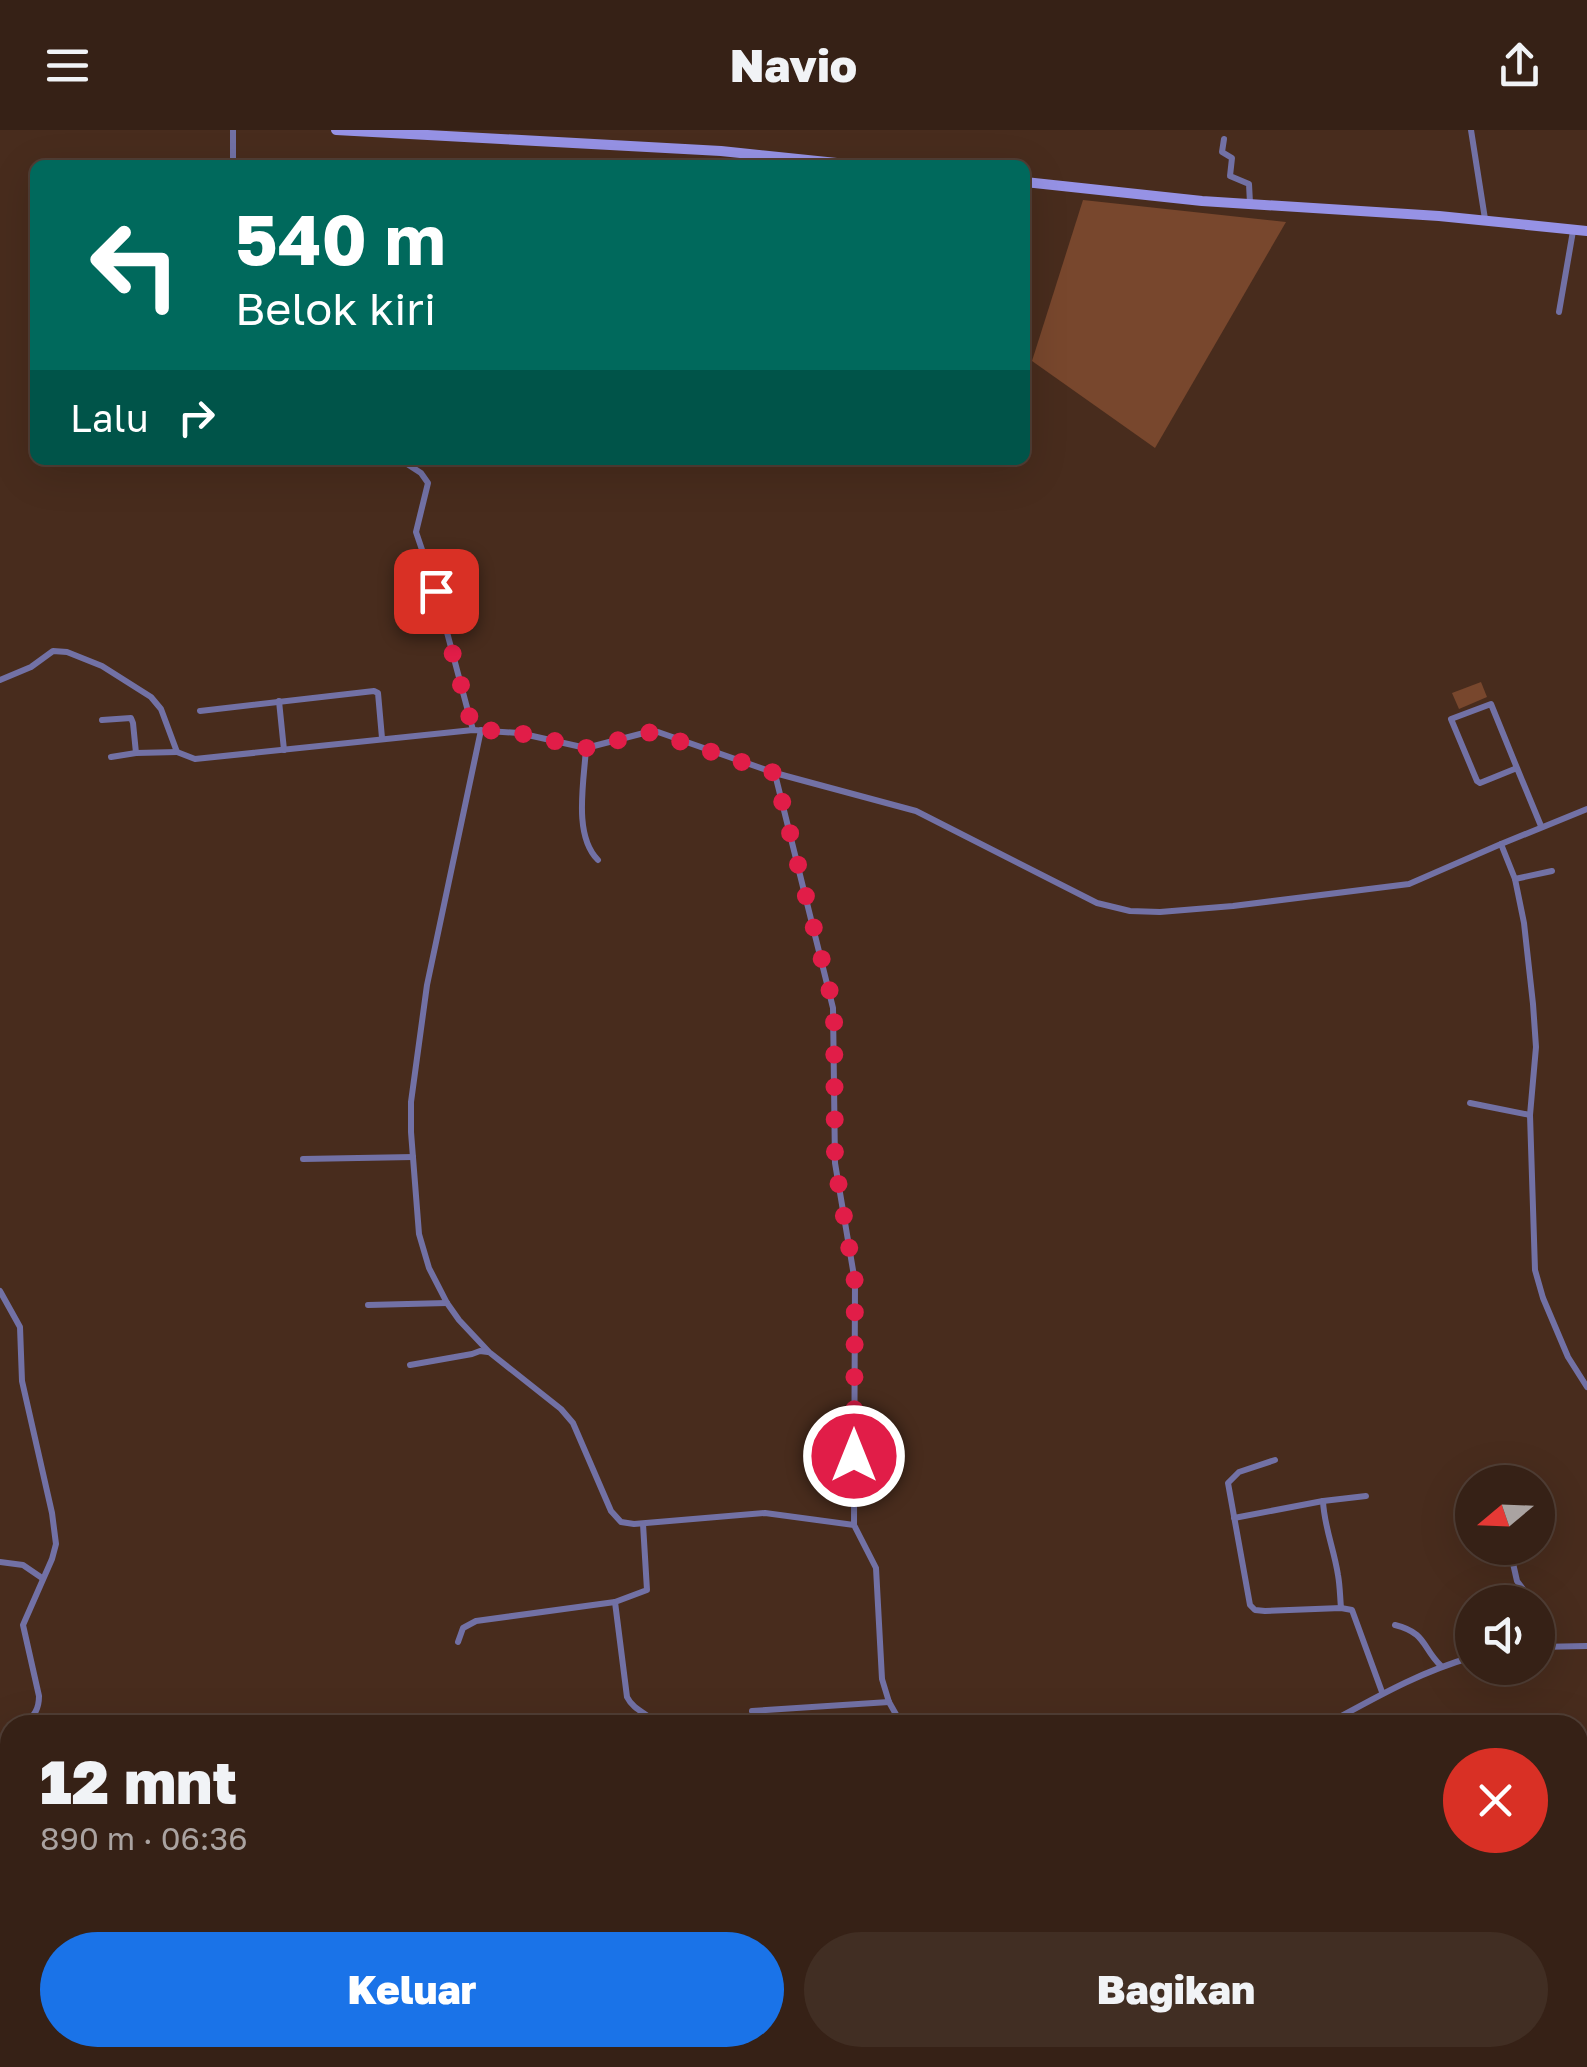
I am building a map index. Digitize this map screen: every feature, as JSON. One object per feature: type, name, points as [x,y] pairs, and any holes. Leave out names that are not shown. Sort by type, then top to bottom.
[{"type":"street","points":[[233,130],[233,160]]},
{"type":"street","points":[[336,130],[522,136],[804,160]]},
{"type":"street","points":[[1472,130],[1485,220]]},
{"type":"street","points":[[1224,139],[1222,152],[1231,156],[1230,176],[1249,184],[1250,205]]},
{"type":"street","points":[[1030,183],[1250,205],[1485,220],[1587,231]]},
{"type":"street","points":[[1559,312],[1573,229]]},
{"type":"street","points":[[409,465],[428,482],[416,532],[477,730],[422,1014],[411,1102],[422,1252],[446,1304],[489,1352],[573,1423],[610,1511],[620,1522],[643,1524],[765,1513],[854,1525]]},
{"type":"street","points":[[0,680],[32,667],[53,651],[67,652],[102,666],[151,697],[160,709],[177,752]]},
{"type":"street","points":[[200,711],[376,691],[382,738]]},
{"type":"street","points":[[278,702],[284,750]]},
{"type":"street","points":[[1516,768],[1480,784],[1476,781],[1451,719],[1491,704],[1540,826]]},
{"type":"street","points":[[102,720],[131,718],[136,753]]},
{"type":"street","points":[[111,757],[177,752],[201,760],[477,730],[510,731],[586,748],[652,732],[775,773],[924,814],[1098,904],[1130,911],[1234,906],[1409,884],[1587,809]]},
{"type":"street","points":[[586,748],[583,828],[588,847],[598,860]]},
{"type":"street","points":[[775,773],[834,1008],[835,1163],[855,1282],[854,1525],[876,1568],[880,1666],[896,1715]]},
{"type":"street","points":[[1501,844],[1515,878],[1527,942],[1536,1047],[1530,1114],[1538,1285],[1568,1357],[1587,1387]]},
{"type":"street","points":[[1515,878],[1552,871]]},
{"type":"street","points":[[1470,1103],[1530,1114]]},
{"type":"street","points":[[303,1159],[413,1157]]},
{"type":"street","points":[[0,1291],[20,1327],[22,1380],[56,1544],[23,1625],[38,1688],[35,1715]]},
{"type":"street","points":[[368,1305],[446,1304]]},
{"type":"street","points":[[410,1365],[489,1352]]},
{"type":"street","points":[[1275,1460],[1239,1472],[1228,1482],[1250,1605],[1255,1610],[1352,1610],[1382,1692]]},
{"type":"street","points":[[1234,1518],[1323,1500],[1366,1496]]},
{"type":"street","points":[[1323,1500],[1341,1608]]},
{"type":"street","points":[[458,1642],[463,1628],[476,1621],[615,1602],[648,1590],[643,1524]]},
{"type":"street","points":[[0,1562],[22,1565],[42,1578]]},
{"type":"street","points":[[615,1602],[627,1698],[634,1708],[649,1715]]},
{"type":"street","points":[[1395,1625],[1416,1633],[1432,1652],[1434,1661],[1442,1666]]},
{"type":"street","points":[[1555,1647],[1587,1646]]},
{"type":"street","points":[[1342,1715],[1382,1692],[1455,1662]]},
{"type":"street","points":[[752,1711],[889,1702]]},
{"type":"shaded area","points":[[1083,200],[1286,222],[1155,448],[1032,361]]},
{"type":"shaded area","points":[[1481,682],[1487,697],[1459,709],[1452,693]]},
{"type":"route","points":[[436,591],[473,730],[510,731],[586,748],[644,732],[658,732],[775,773],[834,1008],[835,1163],[855,1282],[854,1456]]}]
